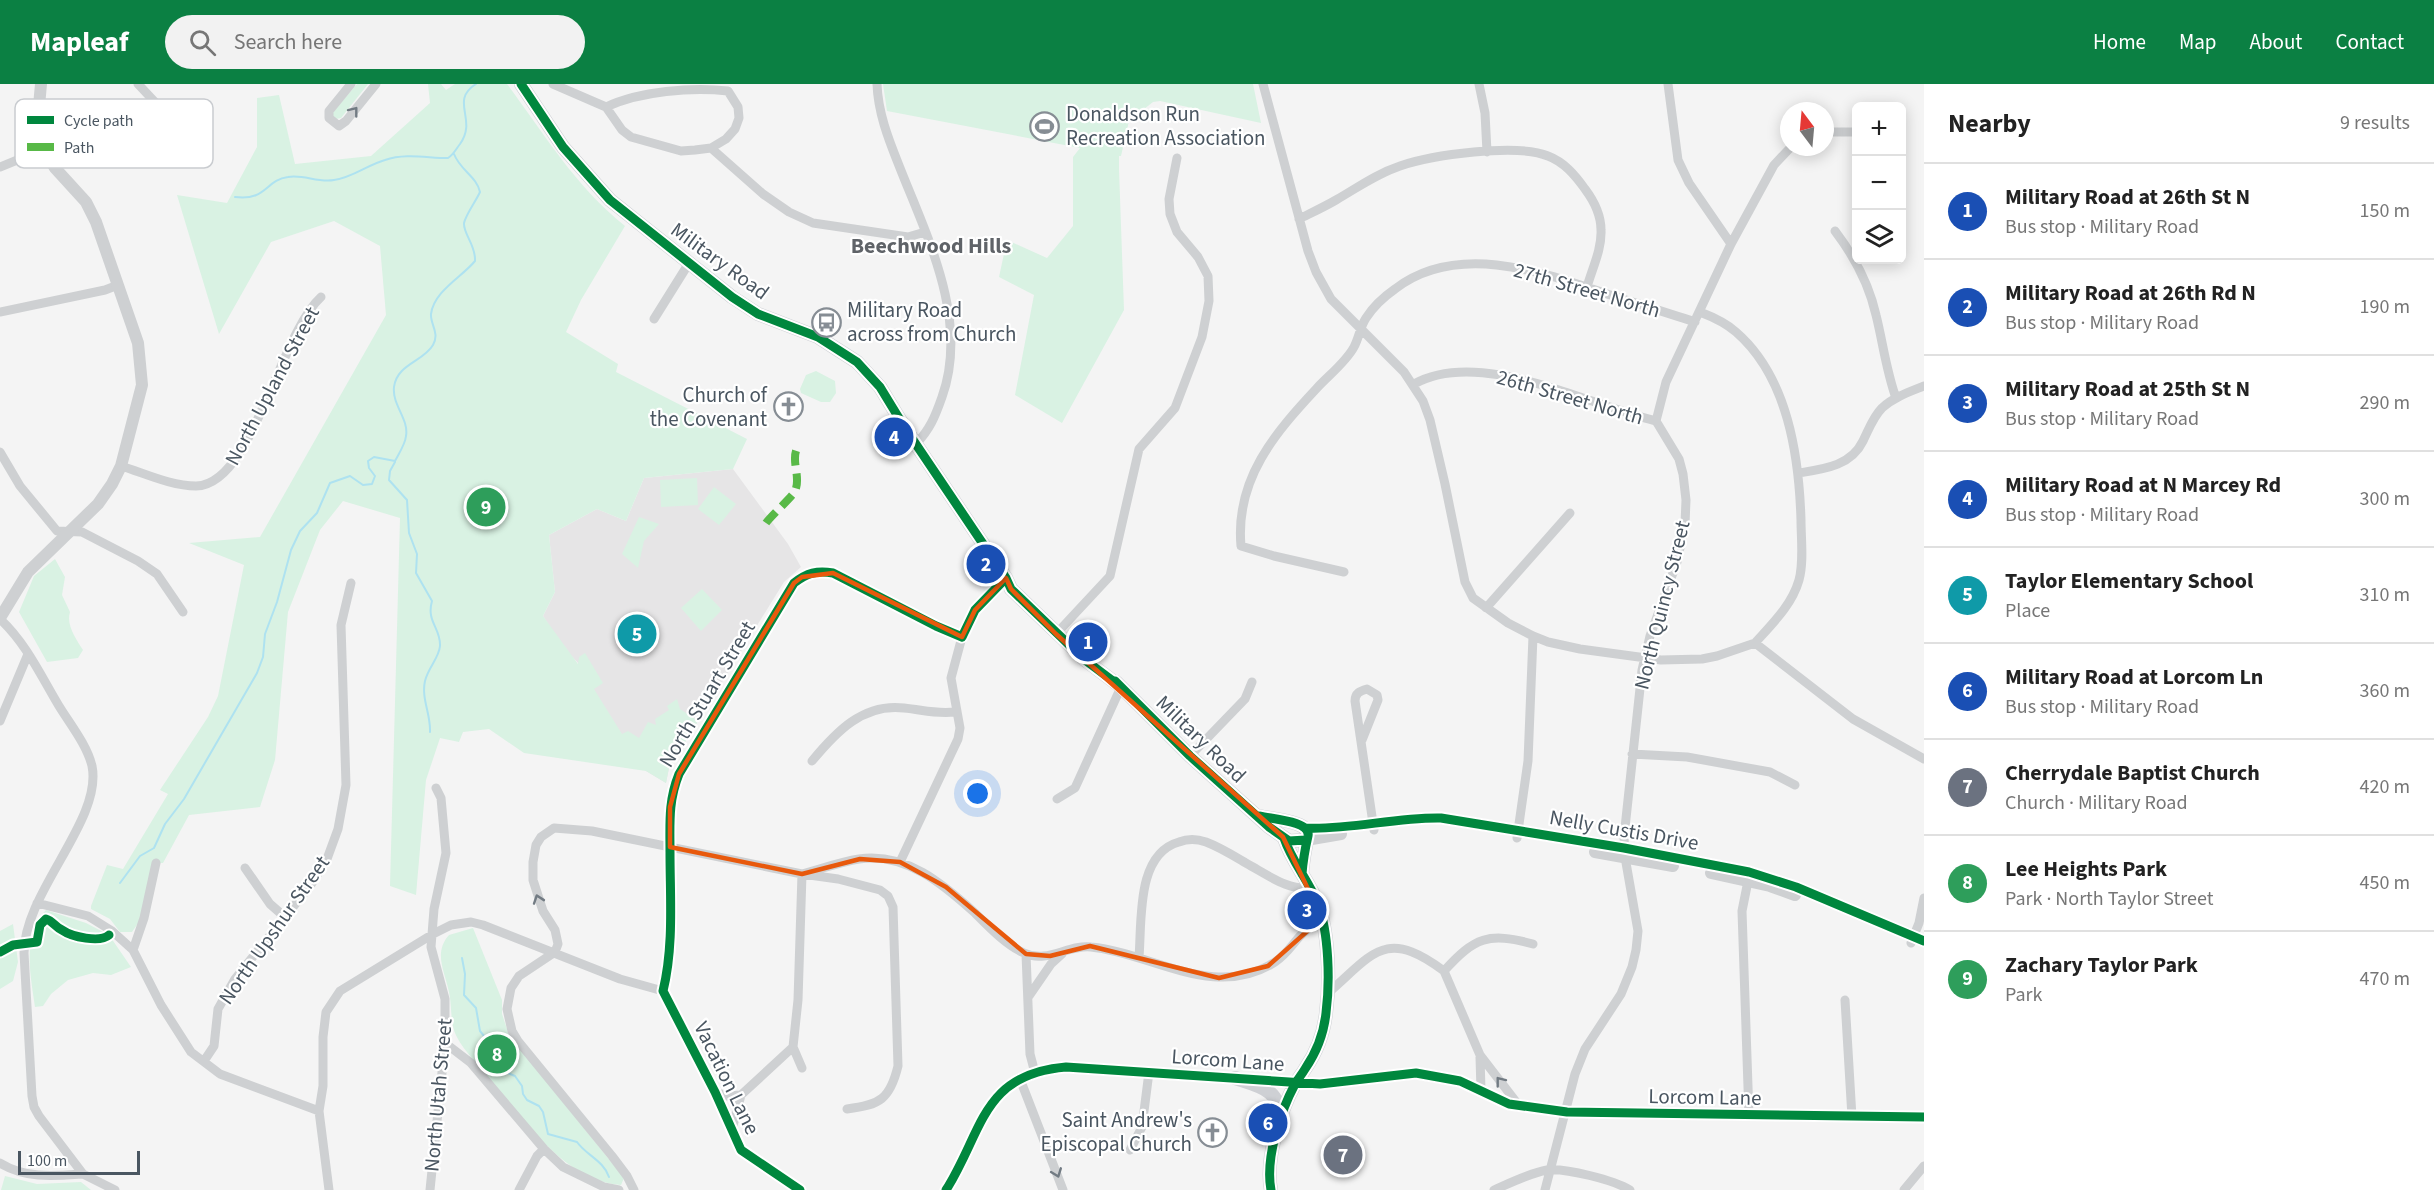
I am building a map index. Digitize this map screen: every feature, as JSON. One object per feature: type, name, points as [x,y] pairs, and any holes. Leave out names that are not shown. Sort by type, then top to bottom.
[{"type":"main road","name":"Military Road","points":[[525,85],[563,147],[610,200],[758,314],[818,337],[857,362],[880,387],[1011,589],[1059,631],[1085,660],[1121,687],[1190,756],[1284,837],[1292,857],[1311,888],[1322,918],[1328,993],[1321,1038],[1295,1083],[1277,1132],[1271,1154],[1269,1179],[1271,1190]]},
{"type":"main road","name":"Military Road","points":[[1257,816],[1290,823]]},
{"type":"main road","points":[[1302,874],[1306,836],[1299,823],[1290,823],[1284,827],[1284,837],[1294,842],[1306,836]]},
{"type":"main road","points":[[1235,1078],[1261,1086],[1272,1094],[1280,1111],[1277,1132]]},
{"type":"street","points":[[40,99],[41,84]]},
{"type":"street","points":[[138,84],[152,99]]},
{"type":"street","points":[[348,85],[329,111],[329,118],[339,126],[346,121],[376,84]]},
{"type":"street","points":[[553,84],[606,106],[621,130],[631,137],[681,151],[711,148],[726,139],[735,129],[739,118],[738,107],[728,91],[705,88],[666,92],[606,106]]},
{"type":"street","points":[[877,84],[877,100],[883,121],[925,232],[944,291],[951,339],[951,360],[945,387],[928,431],[916,444]]},
{"type":"street","points":[[1263,84],[1308,251],[1324,288],[1339,308],[1414,384],[1430,420],[1466,586],[1473,598],[1486,608],[1533,636],[1580,649],[1644,658],[1701,660],[1717,657],[1755,643],[1782,612],[1799,579],[1801,537],[1799,473],[1780,399],[1767,369],[1752,348],[1735,331],[1700,312]]},
{"type":"street","points":[[1479,84],[1485,113],[1487,152]]},
{"type":"street","points":[[1668,84],[1678,160],[1689,183],[1731,244]]},
{"type":"street","points":[[1834,132],[1852,132]]},
{"type":"street","points":[[711,148],[763,194],[789,212],[813,223],[908,237],[925,232]]},
{"type":"street","points":[[1299,219],[1401,165],[1423,159],[1487,152],[1524,151],[1548,156],[1567,168],[1597,208],[1601,231],[1587,287]]},
{"type":"street","points":[[1656,421],[1666,382],[1731,244],[1774,165],[1782,156]]},
{"type":"street","points":[[1059,631],[1110,576],[1139,449],[1175,408],[1202,337],[1209,301],[1208,276],[1197,257],[1177,232],[1170,214],[1169,200],[1177,158]]},
{"type":"street","points":[[0,167],[15,161]]},
{"type":"street","points":[[55,168],[86,202],[106,248],[138,343],[142,385],[121,466],[112,484],[98,504],[28,572],[0,619],[10,628],[28,654],[85,750],[93,775],[92,789],[86,809],[37,903],[24,944],[32,1096],[39,1116],[83,1174],[115,1190]]},
{"type":"street","points":[[1835,231],[1851,252],[1872,299],[1884,359],[1896,398]]},
{"type":"street","points":[[654,319],[689,263]]},
{"type":"street","name":"27th Street North","points":[[1344,572],[1241,546],[1239,525],[1247,492],[1263,453],[1293,414],[1354,348],[1361,328],[1370,313],[1394,289],[1419,274],[1454,266],[1491,264],[1520,268],[1587,287],[1695,322]]},
{"type":"street","points":[[0,312],[105,290],[118,285]]},
{"type":"street","name":"North Upland Street","points":[[121,466],[172,483],[197,486],[217,480],[234,464],[288,349],[310,307],[321,297]]},
{"type":"street","name":"26th Street North","points":[[1414,384],[1432,376],[1447,373],[1484,373],[1523,379],[1616,411],[1656,421]]},
{"type":"street","points":[[1799,473],[1827,469],[1847,460],[1862,443],[1873,419],[1882,409],[1896,398],[1924,386]]},
{"type":"street","name":"North Quincy Street","points":[[1545,1190],[1548,1170],[1561,1123],[1567,1112],[1575,1074],[1585,1049],[1621,994],[1634,959],[1638,932],[1624,853],[1632,753],[1644,658],[1677,562],[1683,539],[1686,508],[1685,483],[1679,459],[1656,421]]},
{"type":"street","points":[[0,452],[20,486],[57,531],[82,532],[157,574],[183,612]]},
{"type":"street","points":[[1486,608],[1569,513]]},
{"type":"street","name":"North Stuart Street","points":[[663,991],[669,966],[670,807],[679,774],[794,583],[810,573],[820,571],[833,573],[962,637]]},
{"type":"street","points":[[900,862],[955,749],[960,728],[951,678],[962,637],[975,610],[1006,578]]},
{"type":"street","name":"North Upshur Street","points":[[204,1061],[214,1046],[218,1008],[235,979],[286,918],[327,860],[338,829],[346,785],[341,625],[351,583]]},
{"type":"street","points":[[1518,834],[1528,761],[1533,636]]},
{"type":"street","points":[[1755,643],[1853,719],[1924,759]]},
{"type":"street","points":[[0,721],[28,654]]},
{"type":"street","points":[[1190,756],[1245,699],[1252,682]]},
{"type":"street","points":[[1057,799],[1075,788],[1121,687]]},
{"type":"street","points":[[1362,740],[1378,700],[1377,695],[1367,689],[1361,691],[1355,698],[1374,826]]},
{"type":"street","points":[[812,761],[835,734],[865,713],[884,708],[904,708],[933,713],[956,712]]},
{"type":"street","points":[[1632,753],[1687,757],[1770,772],[1795,785]]},
{"type":"street","name":"North Utah Street","points":[[430,1190],[445,1043],[445,999],[431,947],[434,909],[446,853],[443,806],[436,789]]},
{"type":"street","name":"Nelly Custis Drive","points":[[1306,836],[1374,826],[1440,822],[1749,876],[1796,887],[1916,940],[1924,950]]},
{"type":"street","points":[[634,1190],[627,1176],[512,1031],[507,1010],[511,988],[519,976],[555,952],[558,944],[558,936],[543,911],[533,880],[534,853],[541,837],[554,828],[567,827],[802,874],[838,879],[880,890],[888,896],[893,907],[894,918],[898,1066],[894,1083],[879,1101],[869,1106],[848,1109]]},
{"type":"street","points":[[1139,957],[1147,873],[1156,857],[1174,843],[1183,840],[1207,842],[1282,884],[1298,889],[1311,888]]},
{"type":"street","points":[[802,874],[860,859],[900,862],[946,887],[1003,938],[1026,954],[1050,956],[1090,946],[1139,957],[1202,976],[1235,977],[1252,973],[1277,961],[1300,936],[1322,918]]},
{"type":"street","points":[[133,950],[144,918],[156,863]]},
{"type":"street","points":[[245,868],[270,904],[286,918]]},
{"type":"street","points":[[802,874],[798,1000],[793,1047],[802,1068]]},
{"type":"street","points":[[1749,876],[1742,911],[1749,1116]]},
{"type":"street","points":[[1916,940],[1924,898]]},
{"type":"street","points":[[37,903],[88,916],[112,931],[133,950],[161,1005],[191,1052],[220,1074],[319,1111]]},
{"type":"street","points":[[329,1190],[319,1111],[323,1086],[323,1037],[326,1012],[340,991],[433,934],[452,926],[471,922],[509,934],[620,979],[663,991]]},
{"type":"street","points":[[1444,970],[1464,950],[1487,939],[1507,937],[1533,944]]},
{"type":"street","points":[[1328,993],[1362,961],[1378,951],[1395,948],[1414,951],[1444,970],[1480,1055],[1520,1107]]},
{"type":"street","points":[[1029,996],[1051,964],[1063,953]]},
{"type":"street","points":[[1026,954],[1030,1054],[1035,1072]]},
{"type":"street","name":"Vacation Lane","points":[[663,991],[715,1092],[741,1150],[800,1190]]},
{"type":"street","points":[[1845,1000],[1852,1117]]},
{"type":"street","points":[[445,1043],[471,1063],[544,1149],[563,1167],[604,1187],[619,1190]]},
{"type":"street","points":[[732,1129],[741,1095],[793,1047]]},
{"type":"street","points":[[1480,1055],[1481,1090]]},
{"type":"street","name":"Lorcom Lane","points":[[946,1190],[981,1117],[998,1096],[1020,1079],[1035,1072],[1078,1066],[1320,1084],[1416,1073],[1460,1081],[1520,1107],[1567,1112],[1924,1118]]},
{"type":"street","points":[[1130,1150],[1144,1120],[1149,1072]]},
{"type":"street","points":[[1020,1079],[1063,1190]]},
{"type":"street","points":[[715,1092],[727,1096],[741,1095]]},
{"type":"street","points":[[519,1190],[537,1156],[544,1149]]},
{"type":"street","points":[[0,1163],[28,1175],[83,1174]]},
{"type":"street","points":[[1904,1190],[1924,1166]]},
{"type":"street","points":[[1494,1190],[1548,1170],[1590,1175],[1619,1183],[1630,1190]]},
{"type":"highlighted area","points":[[833,573],[962,637],[975,610],[1006,578],[1011,589],[1056,634],[1283,837],[1322,918],[1268,966],[1219,978],[1090,946],[1050,956],[1026,954],[946,887],[900,862],[860,859],[802,874],[670,847],[670,807],[679,774],[794,583],[802,577]]},
{"type":"shaded area","points":[[733,469],[788,544],[801,567],[784,582],[669,768],[666,783],[646,771],[604,708],[579,664],[562,646],[543,616],[555,592],[549,535],[597,509],[626,521],[644,478]]},
{"type":"green space","points":[[357,84],[368,84],[341,118],[336,119],[333,117],[333,112]]},
{"type":"green space","points":[[428,84],[441,84],[446,90],[455,84],[507,84],[575,176],[590,194],[625,226],[581,300],[566,332],[618,364],[616,372],[747,439],[733,469],[644,478],[626,521],[597,509],[549,535],[555,592],[543,616],[578,664],[579,657],[585,653],[603,683],[594,689],[622,734],[628,731],[639,738],[648,722],[656,725],[655,719],[669,710],[667,706],[677,699],[680,709],[698,721],[669,768],[666,783],[646,771],[524,753],[489,729],[463,732],[459,742],[440,738],[426,780],[416,895],[390,886],[400,518],[343,501],[320,530],[288,612],[275,760],[260,807],[189,815],[163,863],[156,863],[139,922],[132,932],[120,932],[110,919],[91,909],[91,906],[107,865],[123,869],[168,794],[160,790],[208,717],[218,696],[244,565],[189,543],[260,537],[386,315],[380,246],[334,221],[271,242],[219,334],[177,195],[227,203],[257,147],[257,98],[279,95],[295,164],[371,156],[430,103]]},
{"type":"green space","points":[[883,84],[1253,84],[1261,123],[1160,101],[1153,102],[1129,121],[1121,156],[1119,156],[1124,310],[1062,423],[1015,395],[1034,295],[999,277],[1007,240],[1047,258],[1073,226],[1073,157],[1080,148],[887,111]]},
{"type":"green space","points":[[816,371],[835,381],[836,393],[830,402],[821,402],[801,393],[800,389],[806,375]]},
{"type":"green space","points":[[697,478],[698,505],[661,507],[660,480]]},
{"type":"green space","points":[[714,487],[736,504],[719,525],[698,509]]},
{"type":"green space","points":[[639,517],[659,524],[644,541],[638,568],[622,554]]},
{"type":"green space","points":[[55,559],[65,577],[62,595],[70,612],[69,622],[83,650],[78,658],[47,662],[19,612],[34,576]]},
{"type":"green space","points":[[702,589],[722,610],[701,631],[681,608]]},
{"type":"green space","points":[[46,910],[86,923],[109,935],[131,967],[111,975],[93,973],[68,980],[51,994],[43,1006],[35,1007],[30,970],[30,943],[38,920]]},
{"type":"green space","points":[[13,924],[18,962],[13,981],[0,989],[0,931]]},
{"type":"green space","points":[[473,928],[502,1000],[502,1014],[509,1035],[624,1178],[621,1185],[601,1181],[582,1173],[547,1146],[517,1113],[458,1039],[453,1028],[450,997],[441,956],[444,942],[449,935]]},
{"type":"green space","points":[[5,1176],[37,1184],[81,1182],[91,1190],[1,1190]]},
{"type":"waterway","points":[[235,197],[254,196],[280,179],[288,177],[334,180],[393,158],[409,156],[448,158],[465,135],[465,97],[468,90],[476,84]]},
{"type":"waterway","points":[[120,883],[140,856],[154,848],[165,824],[184,799],[257,673],[263,657],[265,634],[277,602],[291,550],[300,531],[317,513],[330,483],[350,476],[363,485],[372,484],[375,476],[369,468],[368,461],[374,457],[395,461],[403,446],[406,430],[395,400],[396,379],[405,368],[429,351],[436,336],[431,314],[437,298],[475,261],[474,250],[465,231],[464,223],[480,192],[476,182],[460,165],[454,154]]},
{"type":"waterway","points":[[395,462],[390,471],[389,480],[407,500],[409,533],[417,554],[416,573],[432,601],[432,620],[440,640],[436,659],[426,676],[424,687],[430,732]]},
{"type":"waterway","points":[[462,958],[465,974],[464,995],[476,1008],[480,1031],[497,1052],[503,1071],[515,1076],[527,1100],[539,1106],[543,1112],[548,1134],[577,1142],[599,1162],[609,1177]]},
{"type":"marked path","points":[[766,523],[795,491],[797,485],[795,455],[800,444]]},
{"type":"cycle path","points":[[521,84],[563,147],[610,200],[732,297],[758,314],[818,337],[857,362],[880,387],[1011,589],[1085,660],[1121,687]]},
{"type":"cycle path","points":[[800,1190],[741,1150],[715,1092],[663,991],[669,957],[670,822],[675,784],[794,583],[817,572],[833,573],[962,637],[975,610],[1006,578]]},
{"type":"cycle path","points":[[1115,681],[1190,756],[1269,827],[1289,841],[1306,840]]},
{"type":"cycle path","points":[[1260,816],[1297,824],[1307,831],[1302,874]]},
{"type":"cycle path","points":[[1306,828],[1441,818],[1624,848],[1749,872],[1796,887],[1924,941]]},
{"type":"cycle path","points":[[1271,1190],[1270,1164],[1275,1136],[1289,1095],[1319,1042],[1325,1020],[1328,987],[1328,958],[1322,916],[1284,838]]},
{"type":"cycle path","points":[[0,952],[13,945],[37,942],[40,925],[46,919],[67,933],[79,937],[99,939],[109,935]]},
{"type":"cycle path","points":[[946,1190],[988,1109],[1000,1094],[1017,1081],[1038,1072],[1066,1067],[1320,1084],[1416,1073],[1460,1081],[1509,1104],[1567,1112],[1924,1117]]},
{"type":"place","name":"Donaldson Run Recreation Association","points":[[1045,126]]},
{"type":"place","name":"Military Road across from Church","points":[[826,322]]},
{"type":"place","name":"Church of the Covenant","points":[[788,407]]},
{"type":"place","name":"Military Road at N Marcey Rd","points":[[894,437]]},
{"type":"place","name":"Zachary Taylor Park","points":[[486,507]]},
{"type":"place","name":"Military Road at 26th Rd N","points":[[986,564]]},
{"type":"place","name":"Taylor Elementary School","points":[[637,634]]},
{"type":"place","name":"Military Road at 26th St N","points":[[1088,642]]},
{"type":"place","name":"Military Road at 25th St N","points":[[1307,910]]},
{"type":"place","name":"Lee Heights Park","points":[[497,1054]]},
{"type":"place","name":"Military Road at Lorcom Ln","points":[[1268,1123]]},
{"type":"place","name":"Saint Andrew's Episcopal Church","points":[[1213,1132]]},
{"type":"place","name":"Cherrydale Baptist Church","points":[[1343,1155]]},
{"type":"district","name":"Beechwood Hills","points":[[931,245]]}]
